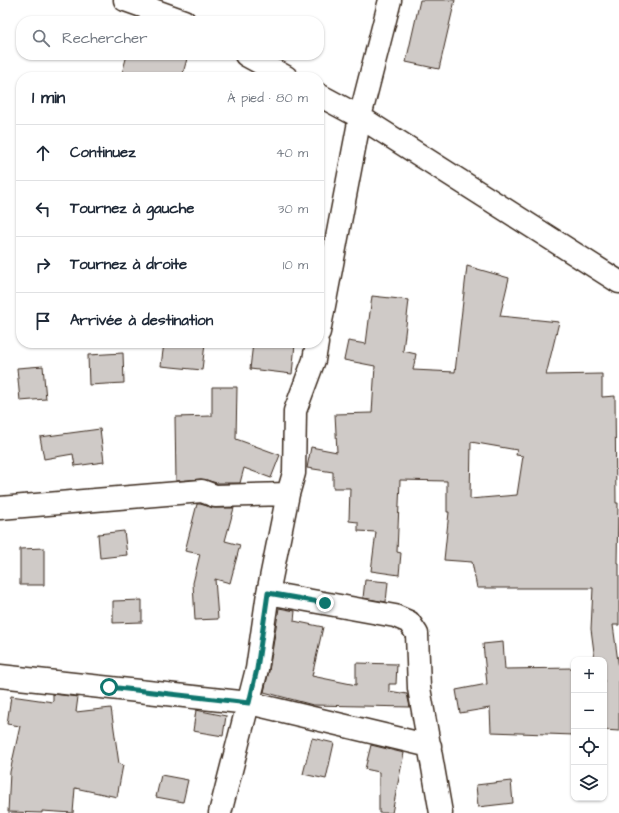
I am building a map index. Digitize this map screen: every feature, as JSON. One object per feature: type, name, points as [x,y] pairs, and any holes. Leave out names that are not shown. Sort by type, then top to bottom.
[{"type":"street","points":[[125,0],[170,16]]},
{"type":"street","points":[[324,306],[360,117],[390,0]]},
{"type":"street","points":[[255,60],[277,72]]},
{"type":"street","points":[[324,98],[360,117],[619,282]]},
{"type":"street","points":[[220,813],[257,669],[268,593],[288,494],[294,473],[295,411],[314,360],[316,348]]},
{"type":"street","points":[[0,508],[202,491],[215,496],[288,494]]},
{"type":"street","points":[[268,593],[396,616],[409,622],[416,634],[419,688],[441,813]]},
{"type":"street","points":[[0,691],[0,675],[249,703],[430,746]]},
{"type":"building","points":[[420,0],[455,0],[439,69],[406,62]]},
{"type":"building","points":[[126,60],[187,60],[183,72],[122,72]]},
{"type":"building","points":[[467,266],[509,278],[500,316],[559,322],[546,375],[602,374],[602,397],[615,396],[619,625],[613,625],[619,669],[619,731],[607,730],[607,657],[595,657],[591,629],[593,588],[477,588],[472,562],[444,560],[449,512],[447,512],[447,481],[400,480],[397,552],[401,553],[399,575],[371,571],[376,532],[358,531],[358,522],[349,521],[350,488],[333,488],[333,472],[307,468],[311,447],[337,452],[335,414],[372,413],[375,366],[344,360],[348,341],[366,344],[372,296],[409,300],[403,351],[416,354],[413,370],[455,372]],"holes":[[[471,442],[517,450],[516,455],[523,456],[517,495],[470,499]]]},
{"type":"building","points":[[163,348],[204,348],[202,370],[161,366]]},
{"type":"building","points":[[252,348],[295,348],[292,374],[250,369]]},
{"type":"building","points":[[123,353],[124,383],[89,385],[88,355]]},
{"type":"building","points":[[43,366],[46,399],[20,401],[17,368]]},
{"type":"building","points":[[212,387],[237,387],[236,439],[280,455],[271,478],[244,468],[240,483],[217,483],[201,479],[176,481],[175,417],[212,416]]},
{"type":"building","points":[[100,429],[104,462],[75,466],[73,454],[44,459],[40,437]]},
{"type":"building","points":[[197,504],[215,508],[234,508],[225,541],[240,545],[230,583],[215,579],[218,619],[195,620],[193,583],[200,554],[185,551]]},
{"type":"building","points":[[124,531],[127,555],[100,558],[98,534]]},
{"type":"building","points":[[44,548],[44,585],[20,585],[20,549]]},
{"type":"building","points":[[365,580],[388,582],[386,602],[363,598]]},
{"type":"building","points":[[142,600],[142,622],[113,623],[113,601]]},
{"type":"building","points":[[279,608],[295,611],[294,621],[323,627],[312,676],[356,685],[356,663],[397,664],[396,684],[389,684],[389,691],[407,694],[410,707],[313,705],[264,692],[269,671]]},
{"type":"building","points":[[503,642],[505,669],[571,668],[571,735],[491,732],[490,708],[460,713],[456,690],[487,684],[483,644]]},
{"type":"building","points":[[53,694],[78,697],[76,712],[111,708],[119,764],[123,765],[117,797],[75,788],[73,813],[42,811],[42,813],[8,812],[10,772],[20,726],[7,724],[11,696],[53,702]]},
{"type":"building","points":[[196,710],[226,716],[223,736],[193,731]]},
{"type":"building","points":[[312,738],[334,743],[326,779],[303,774]]},
{"type":"building","points":[[371,745],[404,753],[392,813],[379,813],[379,772],[365,769]]},
{"type":"building","points":[[161,775],[188,780],[183,802],[156,797]]},
{"type":"building","points":[[511,781],[513,803],[478,807],[476,785]]},
{"type":"route","points":[[109,687],[249,703],[257,669],[268,593],[325,603]]}]
